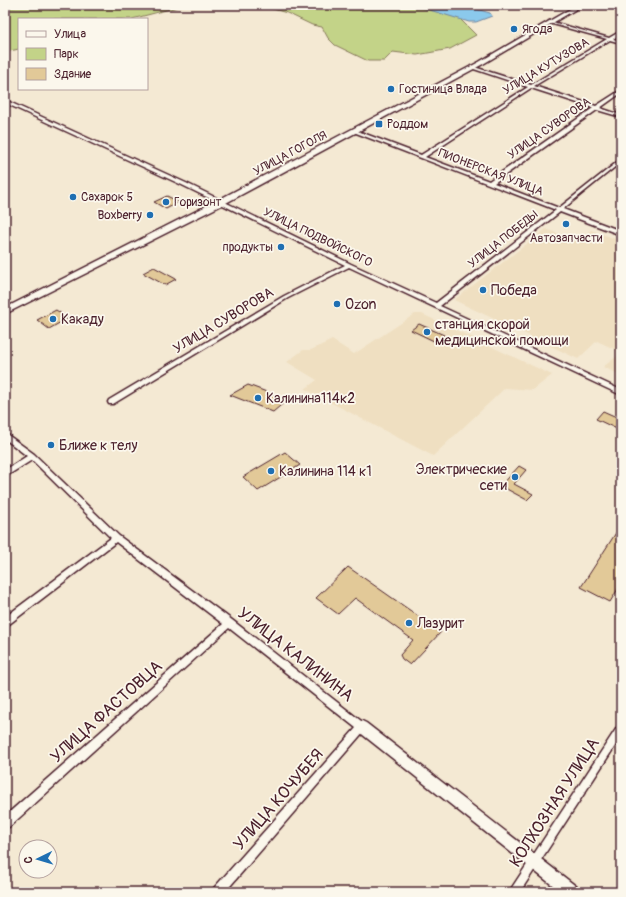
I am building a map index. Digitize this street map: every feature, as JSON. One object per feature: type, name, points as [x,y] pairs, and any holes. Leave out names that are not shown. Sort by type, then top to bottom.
[{"type":"main road","name":"УЛИЦА ГОГОЛЯ","points":[[5,311],[109,257],[221,202],[472,67],[581,5]]},
{"type":"street","points":[[550,22],[621,42]]},
{"type":"street","name":"УЛИЦА КУТУЗОВА","points":[[422,157],[530,87],[621,32]]},
{"type":"street","points":[[472,67],[621,116]]},
{"type":"street","name":"УЛИЦА СУВОРОВА","points":[[490,183],[621,91]]},
{"type":"street","name":"УЛИЦА ПОДВОЙСКОГО","points":[[5,101],[221,202],[349,265],[621,393]]},
{"type":"street","name":"ПИОНЕРСКАЯ УЛИЦА","points":[[353,131],[621,233]]},
{"type":"street","name":"УЛИЦА ПОБЕДЫ","points":[[436,306],[621,160]]},
{"type":"street","name":"УЛИЦА СУВОРОВА","points":[[111,402],[286,298],[349,265]]},
{"type":"street","name":"УЛИЦА КАЛИНИНА","points":[[5,435],[32,456],[116,538],[362,727],[572,892]]},
{"type":"street","points":[[5,474],[32,456]]},
{"type":"street","points":[[5,622],[116,538]]},
{"type":"street","name":"УЛИЦА ФАСТОВЦА","points":[[5,823],[229,624]]},
{"type":"street","name":"УЛИЦА КОЧУБЕЯ","points":[[218,892],[362,727]]},
{"type":"street","name":"КОЛХОЗНАЯ УЛИЦА","points":[[514,892],[621,729]]},
{"type":"shaded area","points":[[546,229],[577,241],[591,230],[621,241],[621,352],[597,341],[578,359],[454,300]]},
{"type":"shaded area","points":[[415,314],[422,314],[552,375],[533,390],[505,388],[433,456],[305,389],[317,380],[287,362],[303,350],[311,350],[332,340],[354,354]]},
{"type":"shaded area","points":[[621,353],[621,375],[603,367]]},
{"type":"green space","points":[[28,5],[185,5],[136,18],[18,18],[18,49],[5,52],[5,8]]},
{"type":"green space","points":[[259,5],[427,5],[453,12],[476,35],[450,49],[417,55],[393,52],[384,61],[368,61],[335,45],[328,38],[322,27],[312,25],[287,13]]},
{"type":"water","points":[[462,5],[490,13],[492,16],[476,22],[469,22],[423,8],[421,6]]},
{"type":"building","name":"Горизонт","points":[[167,196],[179,202],[166,209],[154,202]]},
{"type":"building","points":[[154,267],[176,279],[165,285],[143,273]]},
{"type":"building","name":"Какаду","points":[[56,310],[68,318],[49,329],[37,320]]},
{"type":"building","name":"станция скорой медицинской помощи","points":[[419,324],[444,335],[436,342],[411,330]]},
{"type":"building","name":"Калинина114к2","points":[[248,385],[287,400],[273,412],[230,395]]},
{"type":"building","points":[[603,411],[621,419],[621,431],[596,419]]},
{"type":"building","name":"Калинина 114 к1","points":[[285,452],[300,465],[258,491],[243,477]]},
{"type":"building","name":"Электрические сети","points":[[519,466],[526,470],[514,484],[533,494],[527,500],[501,486]]},
{"type":"building","points":[[621,525],[621,584],[610,602],[581,587]]},
{"type":"building","name":"Лазурит","points":[[348,567],[441,632],[410,665],[402,659],[400,655],[413,640],[355,598],[338,614],[316,598]]},
{"type":"place","name":"Ягода","points":[[514,29]]},
{"type":"place","name":"Гостиница Влада","points":[[391,89]]},
{"type":"place","name":"Роддом","points":[[379,124]]},
{"type":"place","name":"Сахарок 5","points":[[73,197]]},
{"type":"place","name":"Горизонт","points":[[166,202]]},
{"type":"place","name":"Boxberry","points":[[150,215]]},
{"type":"place","name":"Автозапчасти","points":[[566,224]]},
{"type":"place","name":"продукты","points":[[281,247]]},
{"type":"place","name":"Победа","points":[[483,290]]},
{"type":"place","name":"Ozon","points":[[337,304]]},
{"type":"place","name":"Какаду","points":[[53,319]]},
{"type":"place","name":"станция скорой медицинской помощи","points":[[427,332]]},
{"type":"place","name":"Калинина114к2","points":[[258,398]]},
{"type":"place","name":"Ближе к телу","points":[[51,445]]},
{"type":"place","name":"Калинина 114 к1","points":[[271,471]]},
{"type":"place","name":"Электрические сети","points":[[515,477]]},
{"type":"place","name":"Лазурит","points":[[409,623]]}]
